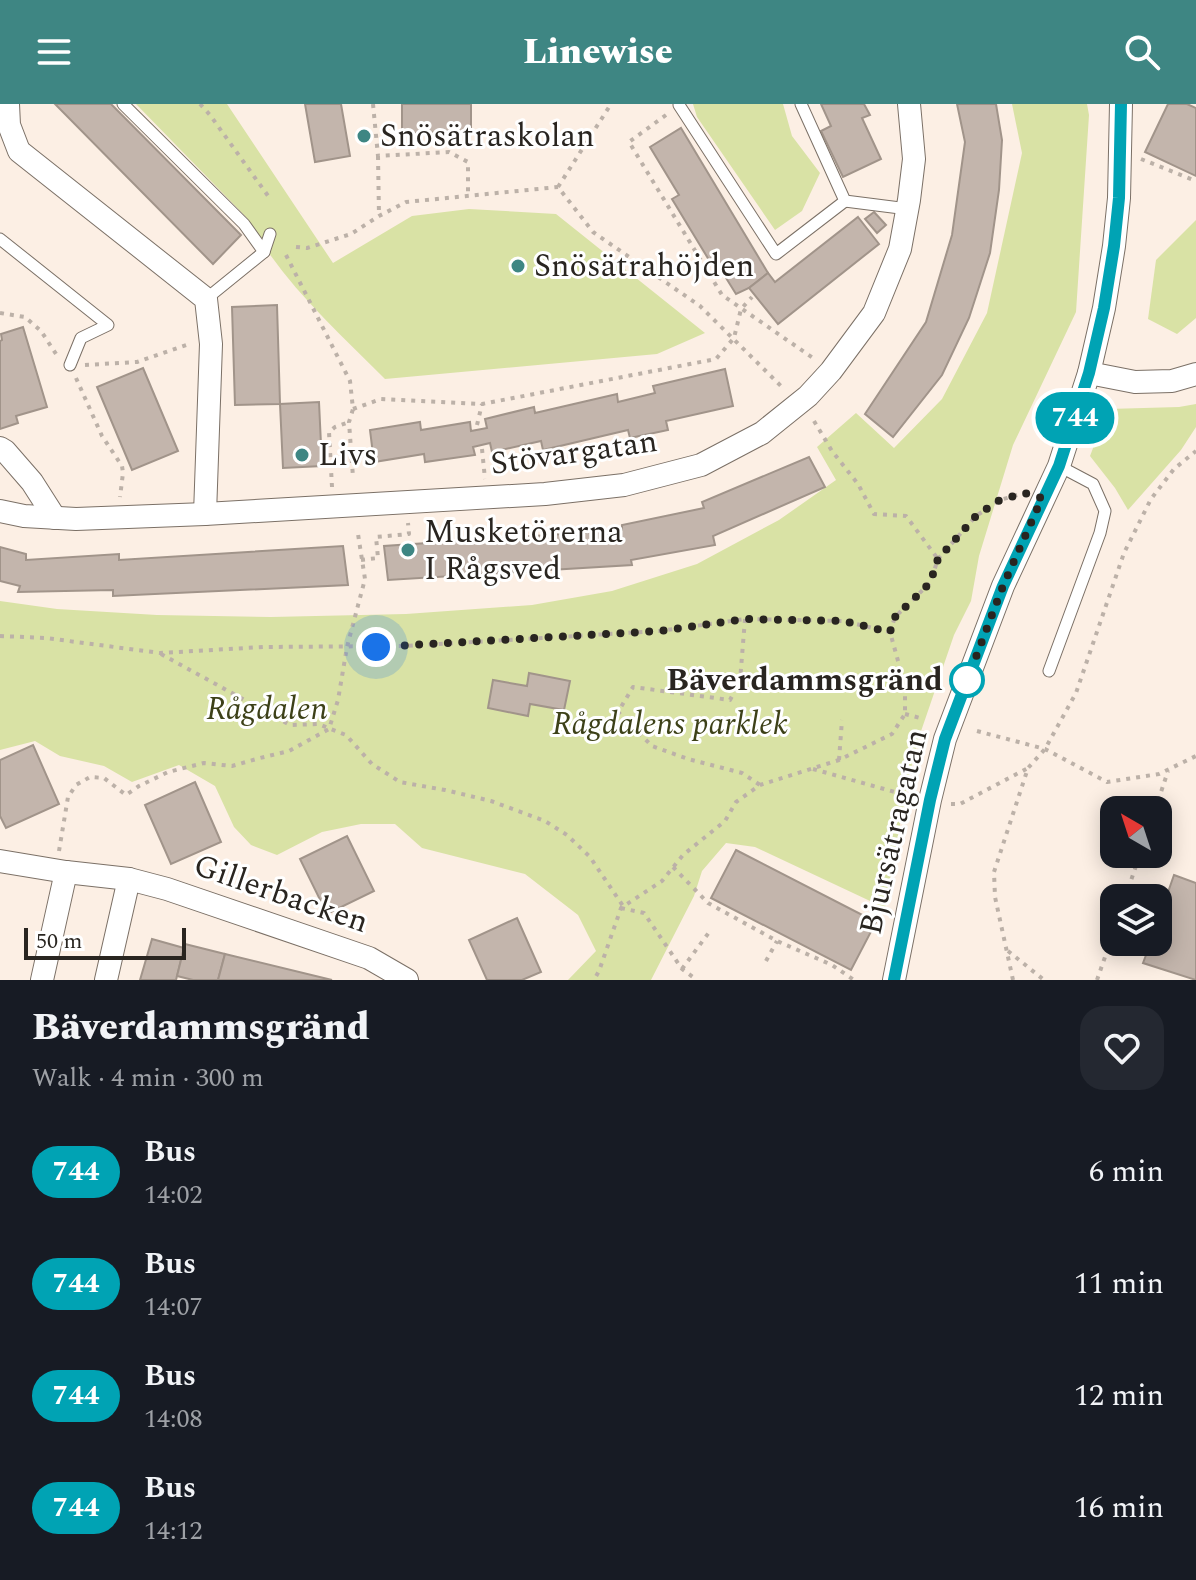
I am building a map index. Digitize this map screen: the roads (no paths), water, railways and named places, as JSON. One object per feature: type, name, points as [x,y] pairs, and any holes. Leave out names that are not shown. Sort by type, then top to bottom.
[{"type":"street","points":[[8,104],[9,154],[206,299],[211,344],[205,514]]},
{"type":"street","name":"Stövargatan","points":[[0,511],[24,516],[76,519],[545,494],[624,485],[701,465],[762,433],[808,396],[831,371],[874,313],[900,249],[908,209],[914,159],[909,104]]},
{"type":"street","name":"Bjursätragatan","points":[[894,980],[945,739],[1003,586],[1059,466],[1089,373],[1114,246],[1119,198],[1121,104]]},
{"type":"street","points":[[1089,373],[1135,382],[1172,381],[1196,374]]},
{"type":"street","points":[[0,448],[32,482],[55,518]]},
{"type":"street","name":"Gillerbacken","points":[[0,861],[62,861],[167,889],[369,958],[407,980]]},
{"type":"street","points":[[42,980],[62,861]]},
{"type":"street","points":[[106,980],[129,879]]},
{"type":"lane","points":[[123,104],[244,224],[264,252]]},
{"type":"lane","points":[[801,104],[845,201]]},
{"type":"lane","points":[[679,105],[776,254],[845,201],[908,209]]},
{"type":"lane","points":[[206,299],[264,252],[270,234]]},
{"type":"lane","points":[[0,239],[108,325],[81,338],[70,365]]},
{"type":"lane","points":[[1049,671],[1100,533],[1105,511],[1093,484],[1059,466]]},
{"type":"place","name":"Snösätraskolan","points":[[364,136]]},
{"type":"place","name":"Snösätrahöjden","points":[[518,266]]},
{"type":"place","name":"Livs","points":[[302,455]]},
{"type":"place","name":"Musketörerna I Rågsved","points":[[408,550]]},
{"type":"place","name":"Bäverdammsgränd","points":[[967,680]]},
{"type":"park label","name":"Rågdalen","points":[[267,709]]},
{"type":"park label","name":"Rågdalens parklek","points":[[670,724]]}]
